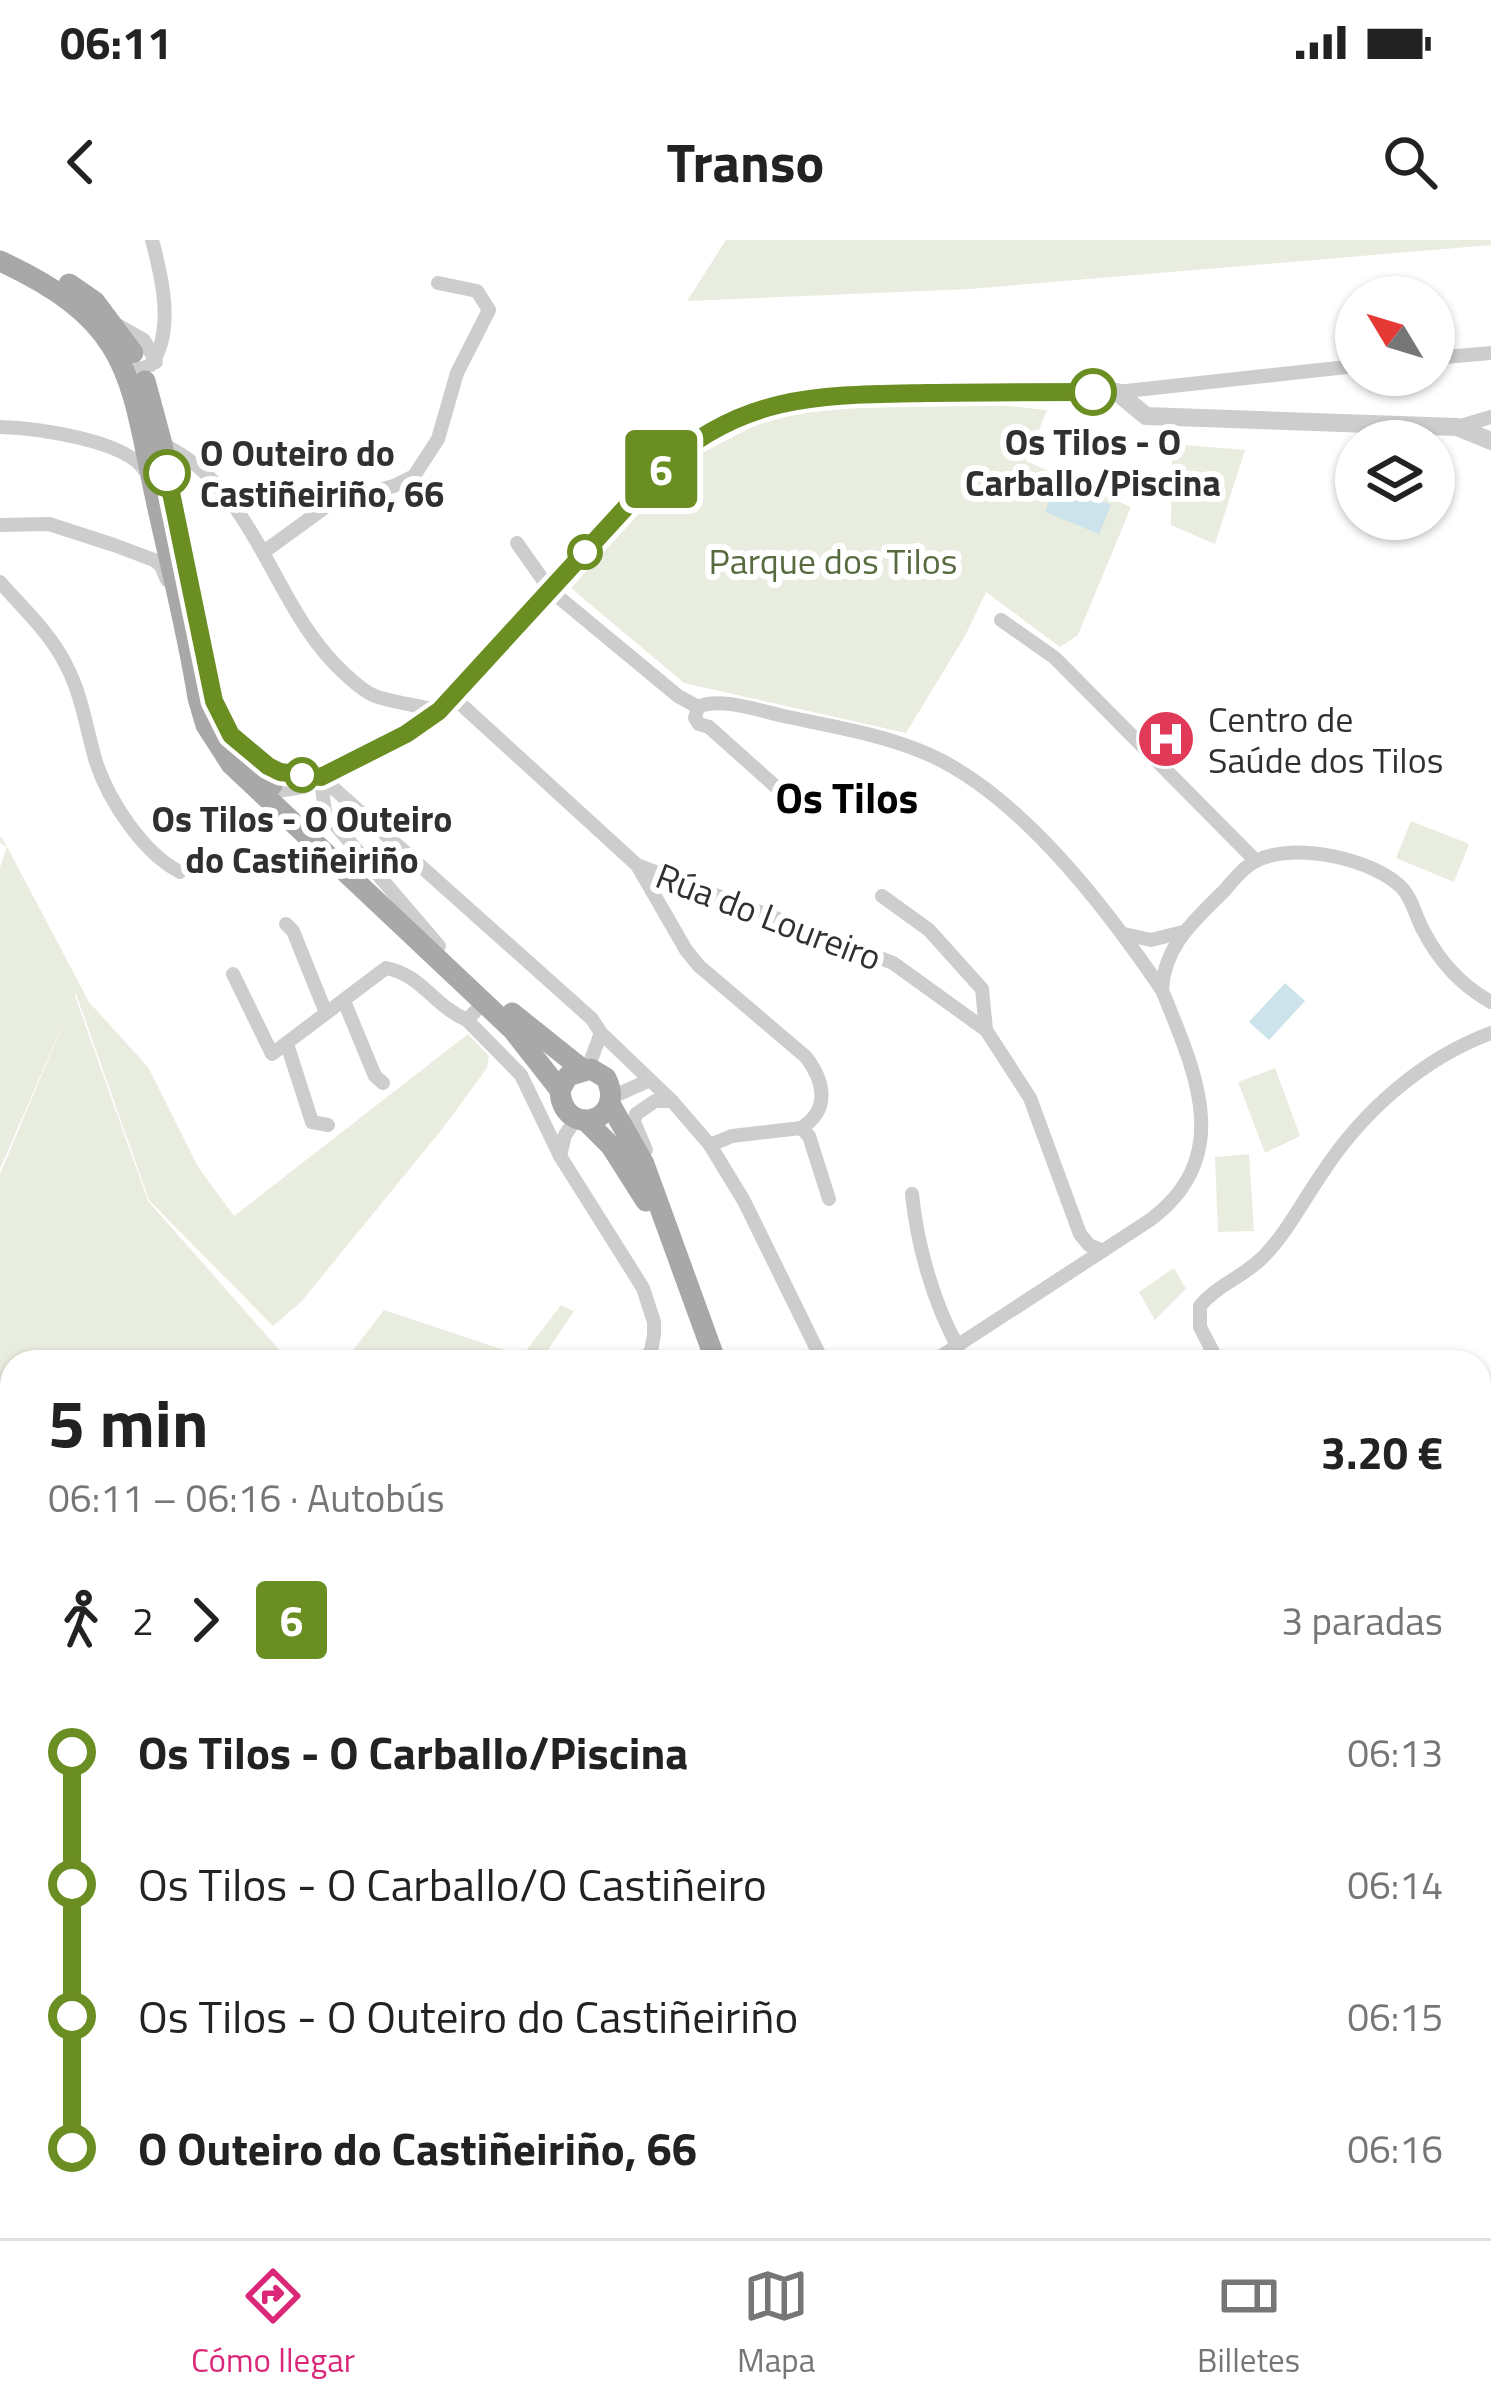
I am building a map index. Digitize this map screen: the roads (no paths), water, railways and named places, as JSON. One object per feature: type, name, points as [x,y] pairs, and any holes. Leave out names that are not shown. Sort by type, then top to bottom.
[{"type":"main road","points":[[0,250],[62,280],[94,302],[139,358],[152,477],[198,698],[206,725],[231,764],[513,1030],[564,1108],[631,1173],[677,1263]]},
{"type":"main road","points":[[0,261],[70,300],[113,346],[143,396],[162,444],[214,701],[231,735],[277,789],[521,1022],[609,1082],[611,1101],[644,1164],[711,1350]]},
{"type":"main road","points":[[558,1095],[568,1076],[588,1069]]},
{"type":"main road","points":[[581,1120],[596,1118],[611,1101]]},
{"type":"street","points":[[139,358],[163,310],[161,271],[152,240]]},
{"type":"street","points":[[265,551],[315,512],[341,499],[407,481],[426,460],[438,439],[457,373],[489,310],[477,291],[438,284]]},
{"type":"street","points":[[70,300],[105,323],[139,358],[152,433],[152,477]]},
{"type":"street","points":[[1455,356],[1491,352]]},
{"type":"street","points":[[198,698],[244,767],[260,783],[277,789],[303,785],[406,734],[446,704],[681,450],[744,416],[818,395],[1117,392],[1335,369]]},
{"type":"street","points":[[1117,392],[1146,416],[1456,427],[1491,417]]},
{"type":"street","points":[[110,447],[134,441],[143,396]]},
{"type":"street","points":[[0,427],[110,447],[136,458],[152,477]]},
{"type":"street","points":[[1456,427],[1491,441]]},
{"type":"street","points":[[162,444],[201,468],[265,551],[316,644],[332,662],[374,696],[446,704]]},
{"type":"street","points":[[0,525],[49,524],[142,554],[165,572],[178,625],[190,647]]},
{"type":"street","points":[[142,554],[159,550],[162,524]]},
{"type":"street","points":[[517,543],[550,590],[661,683],[706,706],[870,734],[934,757],[962,773],[1028,827],[1123,934],[1162,990],[1201,1105],[1203,1136],[1197,1165],[1175,1202],[953,1350]]},
{"type":"street","points":[[0,582],[62,657],[75,682],[97,766],[132,828],[150,851],[180,872]]},
{"type":"street","points":[[1001,620],[1054,658],[1256,861]]},
{"type":"street","name":"Rúa do Loureiro","points":[[446,704],[638,865],[893,963],[986,1030],[1030,1098],[1080,1234],[1103,1251]]},
{"type":"street","points":[[706,706],[718,720],[710,727],[776,786]]},
{"type":"street","points":[[231,735],[280,772],[321,777],[592,1019],[672,1101],[710,1145],[744,1201],[817,1350]]},
{"type":"street","points":[[321,777],[326,813],[439,946]]},
{"type":"street","points":[[1162,990],[1162,972],[1183,932],[1256,861],[1285,852],[1309,852],[1340,858],[1397,884],[1408,895],[1420,927],[1447,968],[1491,1002]]},
{"type":"street","points":[[638,865],[699,966],[806,1057],[822,1084],[816,1118],[801,1128],[732,1136],[710,1145]]},
{"type":"street","name":"Rúa do Loureiro","points":[[882,896],[929,930],[982,989],[986,1030]]},
{"type":"street","points":[[286,924],[326,1013]]},
{"type":"street","points":[[1123,934],[1151,940],[1183,932]]},
{"type":"street","points":[[233,974],[272,1054],[386,968],[406,972],[449,1012],[467,1020],[527,1087],[560,1156],[643,1288],[654,1335],[651,1350]]},
{"type":"street","points":[[344,1001],[375,1076],[382,1082]]},
{"type":"street","points":[[467,1020],[484,1002]]},
{"type":"street","points":[[588,1069],[601,1033]]},
{"type":"street","points":[[1212,1350],[1200,1327],[1200,1306],[1214,1289],[1263,1258],[1353,1131],[1383,1100],[1458,1045],[1491,1033]]},
{"type":"street","points":[[287,1044],[312,1122],[328,1125]]},
{"type":"street","points":[[588,1069],[620,1052]]},
{"type":"street","points":[[611,1101],[650,1080]]},
{"type":"street","points":[[527,1087],[543,1100],[558,1095]]},
{"type":"street","points":[[547,1130],[558,1095]]},
{"type":"street","points":[[644,1164],[647,1154],[634,1122],[636,1114],[655,1101],[672,1101]]},
{"type":"street","points":[[560,1156],[565,1135],[581,1120]]},
{"type":"street","points":[[801,1128],[809,1136],[829,1199]]},
{"type":"street","points":[[912,1193],[915,1223],[933,1287],[958,1347]]},
{"type":"water","points":[[1057,483],[1111,505],[1099,534],[1045,512]]},
{"type":"water","points":[[1285,983],[1305,1001],[1269,1040],[1249,1022]]},
{"type":"place","name":"Os Tilos - O Carballo/Piscina","points":[[1093,392]]},
{"type":"place","name":"O Outeiro do Castiñeiriño, 66","points":[[167,473]]},
{"type":"place","name":"Centro de Saúde dos Tilos","points":[[1166,739]]},
{"type":"place","name":"Os Tilos - O Outeiro do Castiñeiriño","points":[[302,775]]},
{"type":"district","name":"Os Tilos","points":[[847,797]]},
{"type":"park label","name":"Parque dos Tilos","points":[[833,560]]}]
